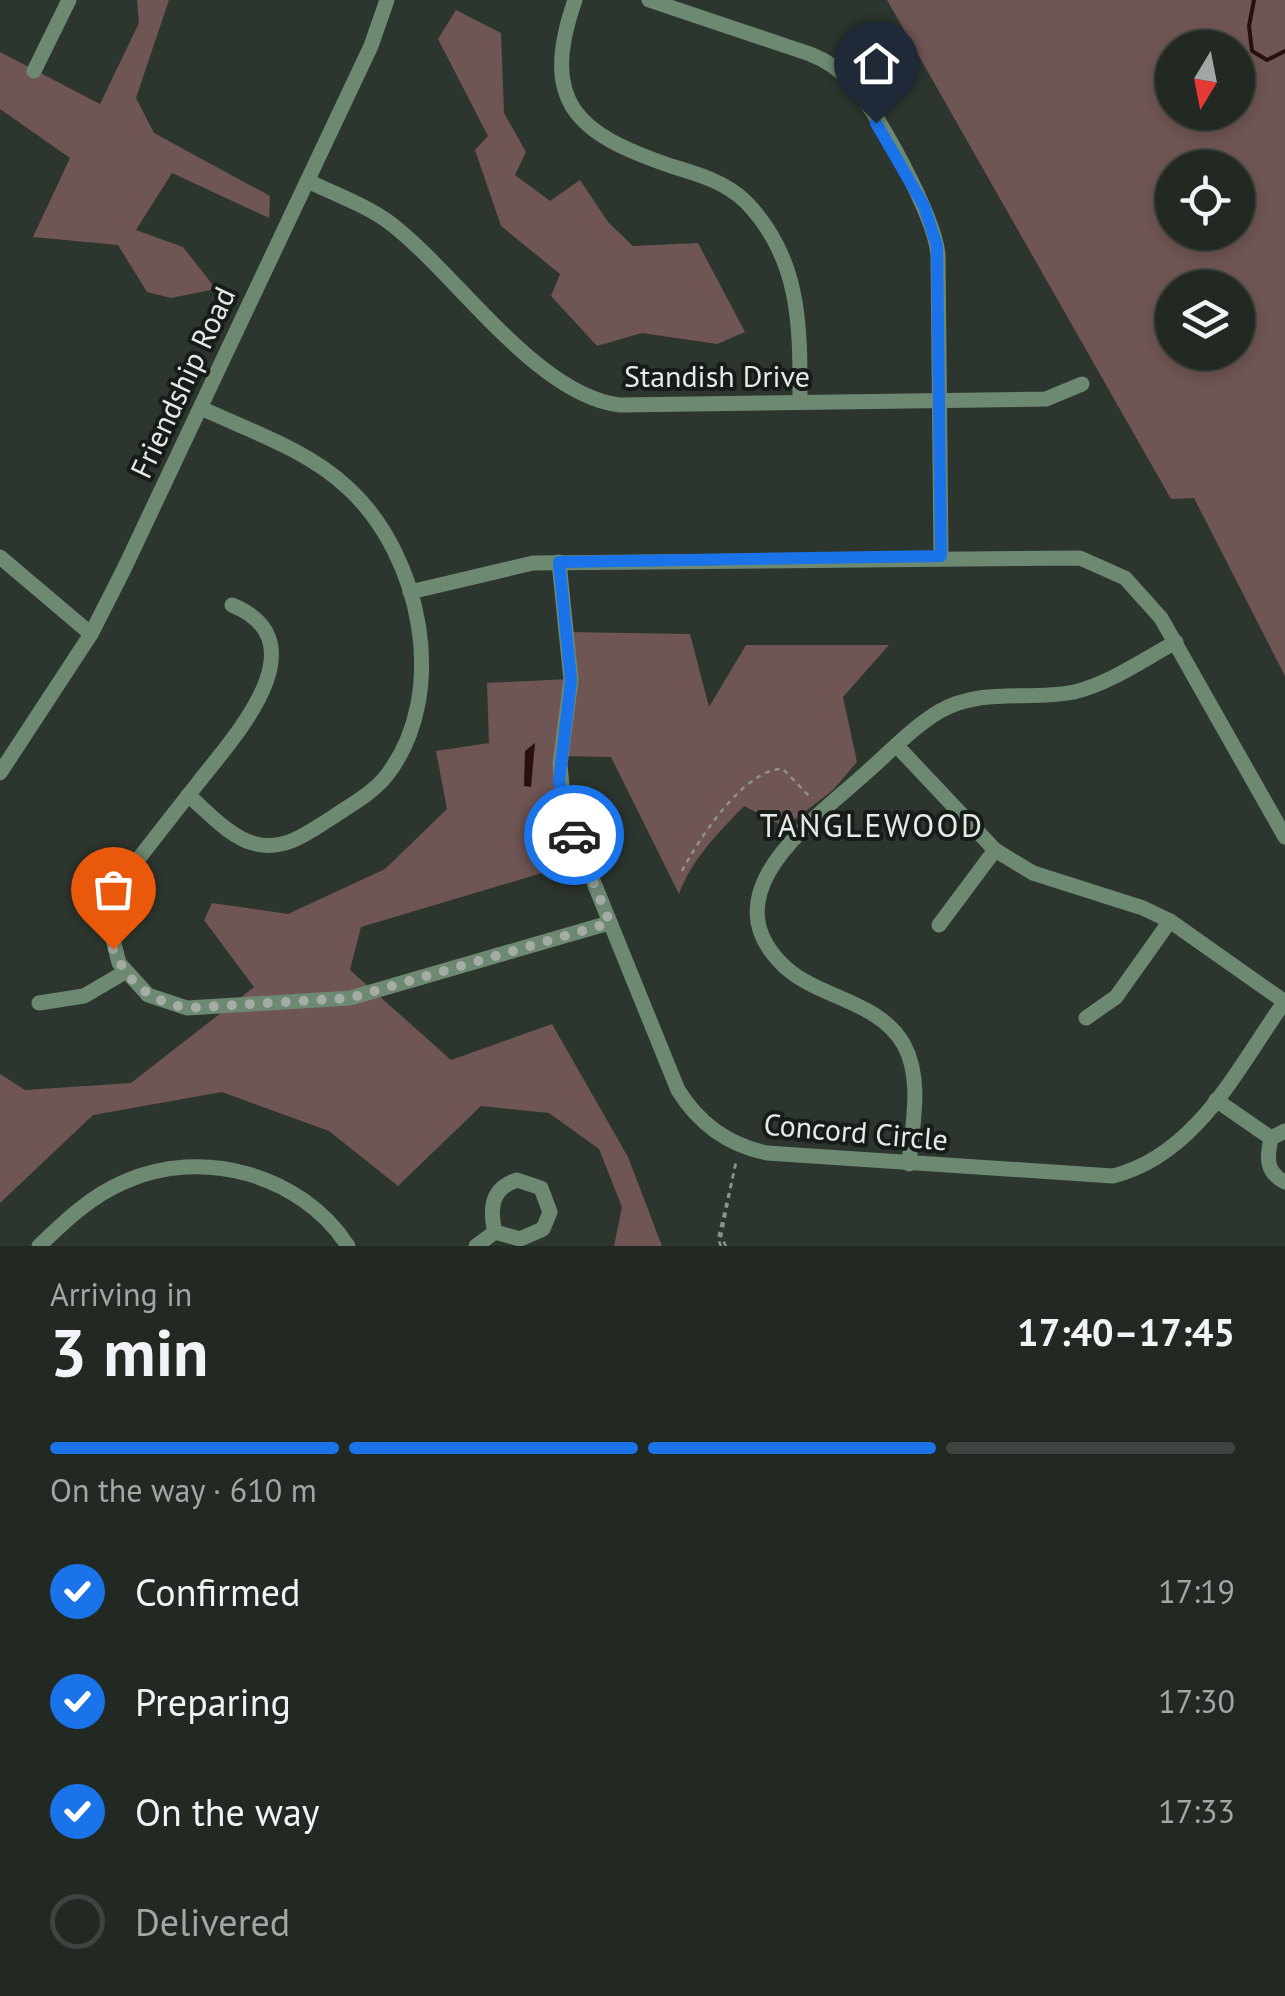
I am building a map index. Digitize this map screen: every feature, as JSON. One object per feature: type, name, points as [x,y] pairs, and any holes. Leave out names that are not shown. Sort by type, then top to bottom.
[{"type":"street","name":"Friendship Road","points":[[0,773],[91,634],[308,181],[371,46],[387,0]]},
{"type":"street","points":[[574,0],[560,53],[561,76],[572,106],[588,127],[614,146],[717,182],[750,208],[797,294],[800,402]]},
{"type":"street","points":[[648,0],[810,54],[853,84],[934,233],[941,556]]},
{"type":"street","points":[[34,70],[66,1]]},
{"type":"street","name":"Standish Drive","points":[[308,181],[391,224],[550,374],[589,400],[620,405],[1046,399],[1082,384]]},
{"type":"street","points":[[192,798],[248,841],[281,845],[301,838],[381,782],[402,752],[419,698],[420,641],[410,592],[382,530],[347,486],[310,460],[201,408]]},
{"type":"street","points":[[410,592],[507,567],[559,562],[1053,555],[1100,564],[1142,593],[1176,642],[1285,837]]},
{"type":"street","points":[[0,558],[91,634]]},
{"type":"street","name":"Concord Circle","points":[[559,562],[571,680],[560,793],[673,1081],[705,1124],[742,1146],[767,1153],[1113,1176],[1166,1154],[1216,1100],[1285,1002]]},
{"type":"street","points":[[232,605],[249,612],[266,633],[267,684],[251,715],[192,798],[126,874],[114,897],[110,938],[125,972],[148,995],[187,1008],[338,1000],[610,923]]},
{"type":"street","points":[[910,1164],[915,1081],[902,1042],[881,1019],[787,968],[771,950],[762,928],[759,903],[768,869],[780,851],[931,717],[964,701],[1088,688],[1176,642]]},
{"type":"street","points":[[897,746],[995,850],[1034,873],[1144,908],[1170,921],[1285,1002]]},
{"type":"street","points":[[940,925],[995,850]]},
{"type":"street","points":[[1086,1018],[1116,997],[1170,921]]},
{"type":"street","points":[[39,1004],[84,996],[125,972]]},
{"type":"street","points":[[1216,1100],[1278,1134],[1268,1164],[1285,1182]]},
{"type":"street","points":[[39,1246],[84,1205],[124,1181],[170,1168],[202,1166],[251,1174],[283,1188],[322,1215],[348,1246]]},
{"type":"street","points":[[476,1246],[495,1232]]},
{"type":"path","points":[[682,871],[703,830],[712,826],[748,784],[769,770],[778,768],[791,773],[825,810]]},
{"type":"path","points":[[736,1161],[721,1237],[724,1246],[718,1238],[736,1161]]},
{"type":"shaded area","points":[[137,0],[169,0],[136,98],[154,133],[270,196],[269,218],[172,173],[136,230],[183,247],[216,289],[171,298],[147,292],[118,245],[33,237],[70,158],[0,109],[0,52],[100,104],[139,23]]},
{"type":"shaded area","points":[[887,0],[1285,0],[1285,676],[1194,498],[1171,499]]},
{"type":"shaded area","points":[[456,10],[501,33],[504,113],[526,152],[515,175],[550,201],[580,180],[608,222],[633,246],[698,243],[745,332],[717,344],[642,333],[597,346],[551,296],[560,274],[501,226],[475,150],[488,136],[438,39]]},
{"type":"shaded area","points":[[564,632],[690,634],[709,707],[746,645],[889,645],[843,697],[857,762],[833,790],[785,827],[744,806],[698,858],[679,894],[611,757],[557,756],[579,862],[361,927],[350,970],[451,1060],[552,1024],[628,1157],[662,1246],[614,1246],[622,1207],[599,1149],[549,1113],[481,1106],[398,1186],[329,1131],[222,1092],[93,1115],[0,1203],[0,1074],[25,1090],[131,1083],[254,987],[204,920],[212,903],[288,914],[385,869],[447,809],[436,751],[489,743],[487,683],[568,679]]},
{"type":"shaded area","points":[[535,743],[531,787],[524,786],[525,751]]},
{"type":"waterway","points":[[1254,0],[1249,26],[1252,51],[1267,60],[1285,51]]},
{"type":"way so far","points":[[113,949],[131,981],[148,995],[171,1005],[187,1008],[360,996],[451,966],[610,923],[574,835]]},
{"type":"district","name":"TANGLEWOOD","points":[[872,825]]},
{"type":"route","points":[[574,835],[559,782],[571,692],[559,562],[941,556],[937,246],[924,206],[876,123]]}]
